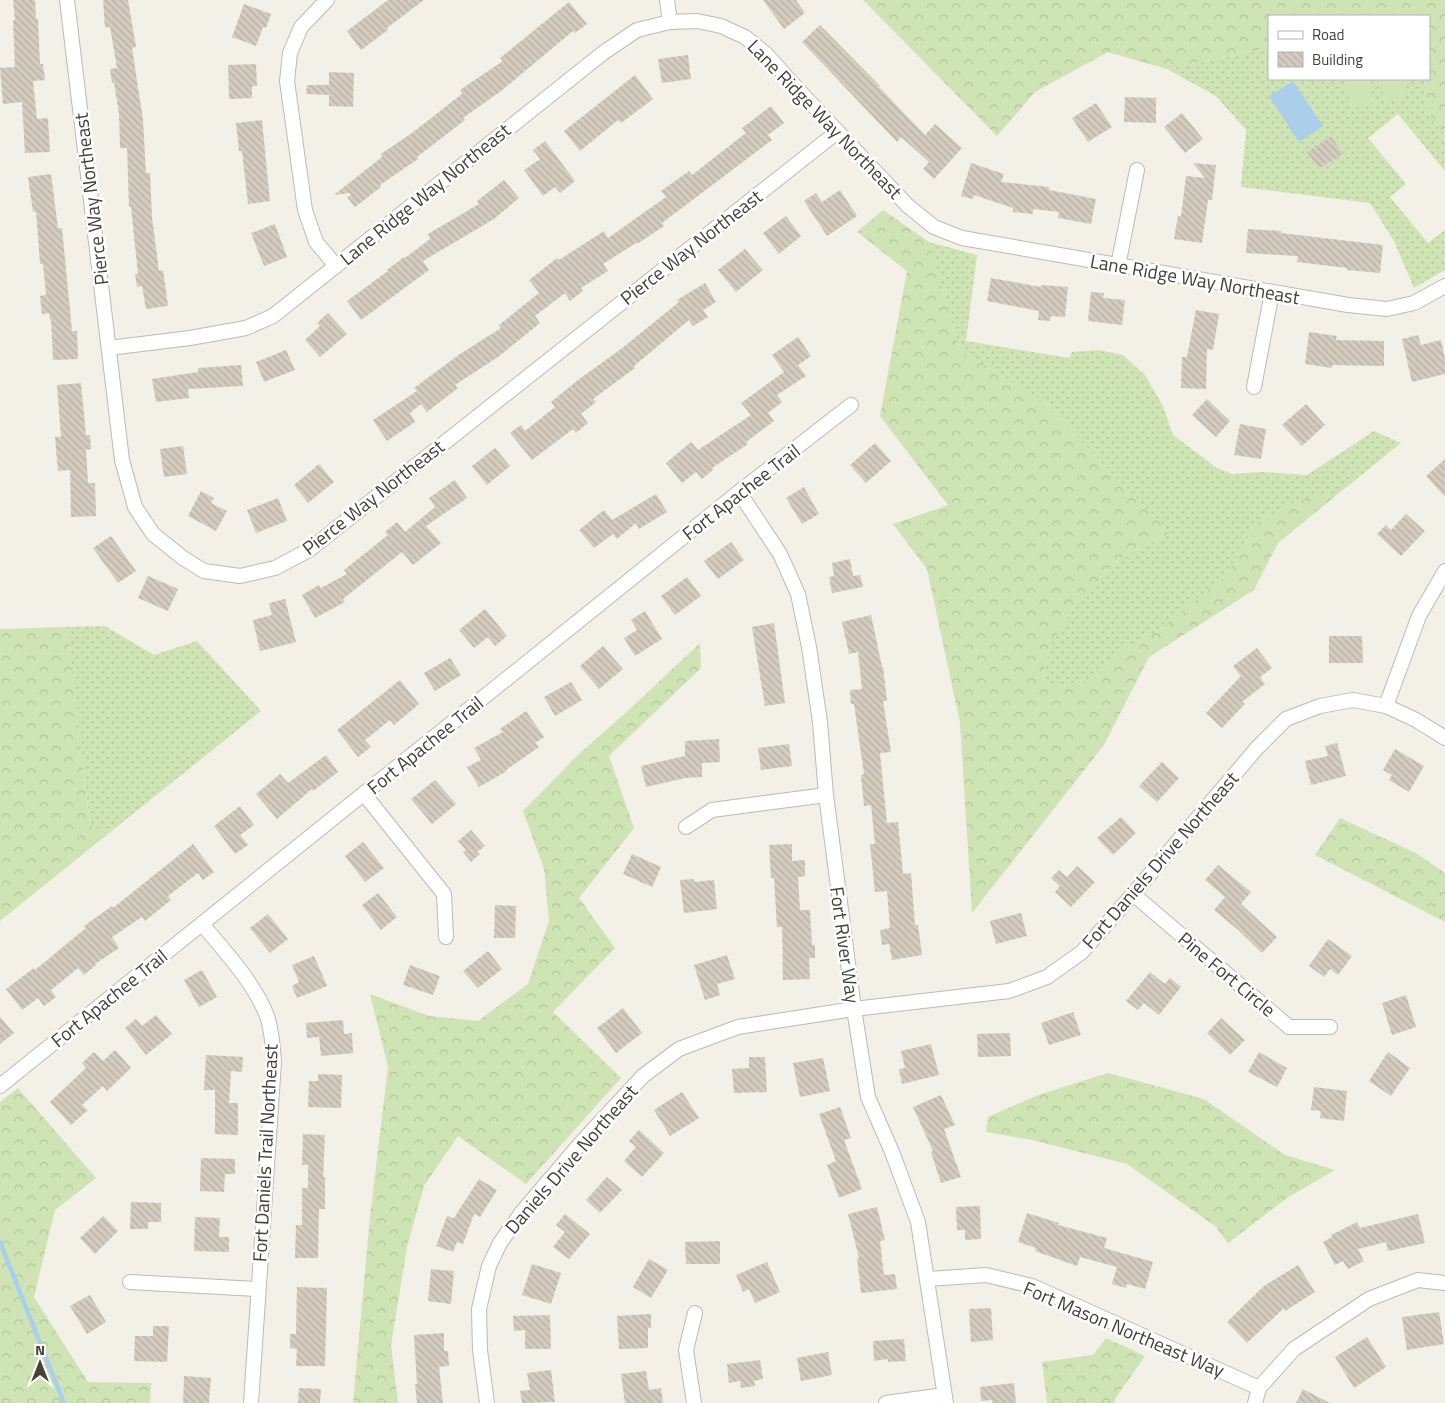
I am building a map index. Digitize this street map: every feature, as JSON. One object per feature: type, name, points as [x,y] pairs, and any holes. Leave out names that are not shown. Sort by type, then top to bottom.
[{"type":"street","name":"Pierce Way Northeast","points":[[67,0],[122,460],[135,507],[153,534],[183,558],[204,571],[240,576],[275,568],[309,550],[837,132]]},
{"type":"street","points":[[328,0],[301,27],[290,53],[286,81],[305,210],[316,242],[336,266]]},
{"type":"street","points":[[667,0],[670,22]]},
{"type":"street","name":"Lane Ridge Way Northeast","points":[[109,348],[190,338],[246,328],[273,316],[603,53],[637,30],[670,22],[697,21],[721,26],[746,37],[766,54],[908,206],[934,227],[962,238],[1348,305],[1387,309],[1414,303],[1445,286]]},
{"type":"street","points":[[1118,266],[1137,170]]},
{"type":"street","points":[[1254,386],[1272,292]]},
{"type":"street","name":"Fort Apachee Trail","points":[[0,1086],[851,405]]},
{"type":"street","name":"Fort River Way","points":[[740,492],[780,554],[798,594],[809,647],[820,722],[826,795],[854,1009],[868,1097],[892,1152],[918,1222],[945,1399]]},
{"type":"street","points":[[1386,706],[1419,616],[1445,571]]},
{"type":"street","name":"Fort Daniels Drive Northeast","points":[[679,1049],[738,1026],[854,1009],[1009,991],[1047,976],[1082,952],[1134,894],[1256,748],[1286,719],[1320,706],[1352,700],[1386,706],[1416,720],[1445,738]]},
{"type":"street","points":[[364,794],[444,894],[446,937]]},
{"type":"street","points":[[686,827],[712,810],[826,795]]},
{"type":"street","name":"Pine Fort Circle","points":[[1134,894],[1289,1027],[1330,1028]]},
{"type":"street","name":"Fort Daniels Trail Northeast","points":[[202,924],[252,985],[267,1017],[272,1038],[273,1072],[251,1403]]},
{"type":"street","name":"Daniels Drive Northeast","points":[[487,1403],[480,1350],[479,1309],[489,1266],[500,1243],[522,1212],[580,1144],[643,1076],[679,1049]]},
{"type":"street","name":"Fort Mason Northeast Way","points":[[928,1279],[986,1275],[1032,1286],[1259,1388]]},
{"type":"street","points":[[1255,1403],[1259,1388],[1294,1349],[1369,1298],[1418,1280],[1445,1283]]},
{"type":"street","points":[[130,1282],[258,1288]]},
{"type":"street","points":[[694,1403],[686,1350],[695,1313]]},
{"type":"street","points":[[886,1403],[945,1399]]},
{"type":"green space","points":[[863,0],[1445,0],[1445,135],[1428,113],[1424,80],[1430,80],[1430,15],[1268,15],[1268,48],[1167,69],[1108,52],[1035,92],[997,136]]},
{"type":"green space","points":[[1268,48],[1268,80],[1424,80],[1428,113],[1445,135],[1445,171],[1398,114],[1368,138],[1406,184],[1390,197],[1428,243],[1445,230],[1445,270],[1414,288],[1394,241],[1370,203],[1241,187],[1246,130],[1216,96],[1167,69]],"holes":[[[1331,136],[1342,154],[1318,169],[1307,152]]]},
{"type":"green space","points":[[1345,80],[1369,80],[1374,103],[1351,108]]},
{"type":"green space","points":[[1380,80],[1404,80],[1408,96],[1384,101]]},
{"type":"green space","points":[[883,210],[929,242],[960,350],[1041,400],[1170,533],[1122,558],[1078,600],[1049,647],[1044,675],[1055,688],[1087,680],[1115,654],[1155,633],[1222,579],[1241,553],[1254,524],[1291,504],[1321,493],[1333,498],[1278,543],[1254,590],[1149,657],[1104,745],[972,913],[960,723],[927,569],[893,524],[948,505],[880,416],[907,271],[857,232]]},
{"type":"green space","points":[[929,242],[977,255],[966,341],[1069,358],[1072,352],[1098,350],[1123,355],[1145,375],[1163,406],[1173,435],[1217,468],[1232,474],[1261,472],[1307,475],[1374,431],[1401,443],[1333,498],[1321,493],[1291,504],[1254,524],[1241,553],[1222,579],[1155,633],[1115,654],[1087,680],[1055,688],[1044,676],[1049,647],[1078,600],[1122,558],[1170,533],[1041,400],[960,350]]},
{"type":"green space","points":[[105,626],[154,655],[197,641],[261,711],[114,829],[101,830],[90,825],[67,627]]},
{"type":"green space","points":[[67,627],[90,825],[101,830],[114,829],[0,921],[0,629]]},
{"type":"green space","points":[[700,643],[701,668],[609,756],[634,828],[579,898],[615,948],[553,1012],[621,1078],[526,1184],[458,1136],[424,1186],[407,1247],[391,1345],[398,1403],[353,1403],[370,1217],[388,1067],[370,994],[429,1016],[478,1021],[528,984],[549,921],[544,869],[523,811],[579,754]]},
{"type":"green space","points":[[1340,818],[1416,853],[1445,873],[1445,922],[1315,855]]},
{"type":"green space","points":[[1108,1073],[1204,1099],[1285,1155],[1335,1170],[1287,1198],[1228,1243],[1215,1226],[1127,1164],[1032,1140],[986,1132],[988,1117],[1038,1095]]},
{"type":"green space","points":[[18,1088],[96,1178],[55,1210],[34,1297],[88,1382],[151,1383],[150,1403],[0,1403],[0,1102]]},
{"type":"green space","points":[[1106,1338],[1145,1356],[1115,1399],[1115,1403],[1047,1403],[1042,1362],[1093,1355]]},
{"type":"water","points":[[1293,81],[1323,126],[1299,142],[1269,96]]},
{"type":"building","points":[[13,0],[35,0],[36,19],[38,19],[40,64],[43,64],[45,80],[33,81],[37,119],[48,118],[50,152],[25,153],[22,102],[3,104],[0,68],[15,67]]},
{"type":"building","points":[[103,0],[128,0],[136,47],[132,48],[143,120],[146,173],[150,173],[152,217],[159,271],[163,270],[168,306],[146,309],[142,286],[137,287],[135,274],[138,274],[131,207],[129,207],[127,148],[120,148],[119,114],[110,69],[117,68],[110,27],[105,28]]},
{"type":"building","points":[[388,0],[424,0],[361,50],[347,31]]},
{"type":"building","points":[[763,0],[796,0],[805,13],[784,29]]},
{"type":"building","points":[[569,2],[587,24],[575,33],[573,31],[501,91],[463,118],[465,120],[417,157],[418,159],[380,185],[381,187],[355,207],[347,197],[351,195],[350,193],[334,195],[382,157],[381,154],[412,133],[462,94],[460,90],[503,61],[500,58]]},
{"type":"building","points":[[244,4],[271,14],[266,28],[263,27],[256,46],[232,37]]},
{"type":"building","points":[[820,25],[925,135],[935,124],[962,148],[934,179],[923,169],[929,162],[901,137],[897,142],[802,42]]},
{"type":"building","points":[[688,55],[691,79],[662,83],[658,59]]},
{"type":"building","points":[[256,64],[257,86],[252,86],[252,98],[229,99],[228,65]]},
{"type":"building","points":[[329,72],[354,73],[353,107],[329,106],[329,95],[306,94],[307,85],[329,85]]},
{"type":"building","points":[[635,75],[653,99],[621,123],[618,120],[580,151],[564,131]]},
{"type":"building","points":[[1125,97],[1156,98],[1156,123],[1124,122]]},
{"type":"building","points":[[1096,103],[1112,127],[1088,142],[1072,118]]},
{"type":"building","points":[[771,106],[784,123],[768,135],[772,140],[662,223],[664,226],[603,264],[608,271],[581,288],[583,291],[570,301],[565,293],[535,316],[540,323],[498,357],[455,385],[458,388],[427,412],[421,404],[410,413],[415,422],[387,441],[373,420],[417,391],[414,388],[460,354],[501,328],[499,325],[539,293],[529,280],[557,258],[559,260],[604,231],[608,238],[666,197],[661,191],[689,171],[692,175],[746,133],[742,128]]},
{"type":"building","points":[[1182,113],[1203,139],[1185,153],[1164,127]]},
{"type":"building","points":[[262,120],[270,201],[248,204],[242,151],[239,151],[236,123]]},
{"type":"building","points":[[1331,136],[1343,154],[1318,169],[1307,152]]},
{"type":"building","points":[[545,141],[575,181],[560,193],[555,187],[543,196],[524,170],[540,159],[533,150]]},
{"type":"building","points":[[971,163],[1004,174],[1001,182],[1049,187],[1049,190],[1096,199],[1091,224],[1058,218],[1059,212],[1033,209],[1033,214],[1013,212],[1013,208],[974,195],[973,199],[961,196]]},
{"type":"building","points":[[1193,163],[1216,165],[1212,200],[1208,200],[1202,243],[1174,239],[1178,216],[1181,216],[1186,176],[1205,178]]},
{"type":"building","points":[[51,174],[58,228],[62,228],[72,331],[77,331],[78,359],[53,360],[51,319],[49,313],[42,314],[40,296],[46,295],[43,264],[40,264],[36,212],[33,212],[28,177]]},
{"type":"building","points":[[504,180],[519,198],[494,219],[423,261],[429,270],[361,320],[347,301],[430,239],[428,234],[479,204],[477,201]]},
{"type":"building","points":[[840,190],[857,216],[827,236],[804,201],[816,193],[822,202]]},
{"type":"building","points":[[786,216],[801,236],[779,254],[763,233]]},
{"type":"building","points":[[275,224],[287,257],[264,266],[251,233]]},
{"type":"building","points":[[1248,229],[1281,231],[1281,233],[1383,245],[1380,273],[1297,262],[1298,256],[1246,253]]},
{"type":"building","points":[[745,249],[763,270],[736,292],[718,270]]},
{"type":"building","points":[[991,278],[1041,287],[1041,285],[1068,287],[1065,317],[1051,316],[1050,321],[1038,320],[1039,311],[987,301]]},
{"type":"building","points":[[705,283],[716,302],[703,310],[708,317],[693,326],[689,320],[634,366],[635,368],[593,399],[596,402],[581,414],[588,423],[576,433],[573,429],[532,460],[510,433],[521,425],[525,431],[555,407],[551,402],[621,349],[679,302],[677,300]]},
{"type":"building","points":[[1091,292],[1104,293],[1103,298],[1125,300],[1122,325],[1088,321]]},
{"type":"building","points":[[1196,310],[1219,314],[1213,350],[1207,349],[1206,389],[1181,388],[1182,357],[1187,357]]},
{"type":"building","points":[[328,313],[347,334],[320,357],[305,340],[320,326],[317,323]]},
{"type":"building","points":[[1309,332],[1337,336],[1336,340],[1384,341],[1384,366],[1332,365],[1332,368],[1305,364]]},
{"type":"building","points":[[1418,335],[1421,345],[1441,340],[1445,359],[1445,374],[1412,382],[1402,339]]},
{"type":"building","points":[[798,337],[811,356],[798,365],[806,376],[777,395],[782,402],[768,413],[774,421],[746,442],[748,444],[712,468],[714,469],[702,479],[696,472],[682,483],[666,463],[691,442],[698,450],[751,415],[741,403],[784,372],[772,355]]},
{"type":"building","points":[[286,350],[295,370],[264,382],[256,362]]},
{"type":"building","points":[[241,365],[243,386],[188,389],[189,398],[156,402],[152,379],[198,372],[198,368]]},
{"type":"building","points":[[81,383],[86,435],[90,435],[91,449],[86,450],[88,483],[95,483],[96,516],[71,517],[70,470],[58,471],[55,437],[61,437],[57,385]]},
{"type":"building","points":[[1207,399],[1230,421],[1216,437],[1192,415]]},
{"type":"building","points":[[1306,404],[1325,425],[1302,446],[1282,425]]},
{"type":"building","points":[[1240,424],[1266,429],[1261,459],[1234,455]]},
{"type":"building","points":[[875,443],[891,461],[866,483],[850,465]]},
{"type":"building","points":[[183,446],[187,474],[164,477],[160,449]]},
{"type":"building","points":[[495,448],[510,466],[487,485],[472,466]]},
{"type":"building","points":[[1445,459],[1445,497],[1426,476]]},
{"type":"building","points":[[319,464],[334,482],[308,503],[294,485]]},
{"type":"building","points":[[455,480],[467,498],[426,526],[441,543],[413,565],[402,552],[343,599],[345,602],[315,618],[302,595],[319,585],[321,588],[347,574],[344,570],[388,535],[385,532],[397,522],[405,532],[435,507],[429,498]]},
{"type":"building","points":[[804,487],[819,514],[802,524],[786,498]]},
{"type":"building","points":[[201,491],[214,498],[211,503],[227,511],[216,531],[188,516]]},
{"type":"building","points":[[656,494],[667,512],[639,529],[636,523],[617,539],[613,534],[594,548],[579,530],[604,510],[612,520]]},
{"type":"building","points":[[278,498],[287,521],[256,533],[247,510]]},
{"type":"building","points":[[1406,514],[1425,531],[1401,556],[1377,534],[1386,525],[1391,530]]},
{"type":"building","points":[[111,536],[136,571],[118,583],[93,548]]},
{"type":"building","points":[[731,542],[744,560],[718,579],[704,561]]},
{"type":"building","points":[[850,559],[853,576],[860,575],[863,587],[832,593],[829,577],[834,576],[832,563]]},
{"type":"building","points":[[148,576],[178,589],[168,611],[138,598]]},
{"type":"building","points":[[687,577],[701,596],[675,615],[661,596]]},
{"type":"building","points":[[285,599],[296,642],[260,651],[253,620],[272,615],[269,603]]},
{"type":"building","points":[[485,609],[507,636],[495,646],[488,637],[474,648],[459,630]]},
{"type":"building","points":[[645,611],[662,639],[635,656],[624,638],[637,630],[631,620]]},
{"type":"building","points":[[871,615],[883,667],[887,701],[883,701],[891,752],[880,753],[887,823],[898,822],[903,874],[911,873],[915,925],[918,925],[922,955],[892,960],[889,944],[882,945],[880,930],[890,928],[887,891],[875,892],[870,844],[875,844],[871,805],[864,806],[861,775],[864,774],[854,704],[851,704],[850,690],[862,689],[858,652],[849,654],[842,622]]},
{"type":"building","points":[[774,623],[785,703],[765,706],[752,627]]},
{"type":"building","points":[[1329,636],[1362,636],[1363,663],[1329,663]]},
{"type":"building","points":[[603,646],[623,669],[599,689],[580,666]]},
{"type":"building","points":[[1257,648],[1272,668],[1260,677],[1265,684],[1242,702],[1245,704],[1222,728],[1206,713],[1241,676],[1233,666]]},
{"type":"building","points":[[450,658],[461,675],[435,691],[424,673]]},
{"type":"building","points":[[400,680],[419,704],[394,725],[390,720],[365,740],[371,747],[358,757],[337,730]]},
{"type":"building","points":[[571,682],[582,700],[555,716],[544,697]]},
{"type":"building","points":[[526,711],[544,737],[535,743],[539,747],[507,771],[479,787],[467,767],[481,760],[474,748],[503,732],[500,729]]},
{"type":"building","points":[[719,739],[720,762],[702,763],[702,777],[685,778],[646,787],[641,766],[685,756],[685,741]]},
{"type":"building","points":[[1337,743],[1346,776],[1311,785],[1305,761],[1328,756],[1325,746]]},
{"type":"building","points":[[789,744],[792,766],[761,770],[758,748]]},
{"type":"building","points":[[1395,749],[1424,766],[1409,792],[1389,780],[1392,775],[1383,770]]},
{"type":"building","points":[[326,755],[338,772],[313,791],[312,789],[277,819],[256,794],[280,774],[288,783]]},
{"type":"building","points":[[1162,762],[1179,778],[1157,802],[1139,786]]},
{"type":"building","points":[[435,780],[456,804],[432,824],[411,799]]},
{"type":"building","points":[[240,806],[254,825],[240,835],[248,845],[235,854],[214,826]]},
{"type":"building","points":[[1121,817],[1136,833],[1113,855],[1097,838]]},
{"type":"building","points":[[471,830],[485,846],[477,852],[480,854],[471,862],[463,852],[466,850],[458,841]]},
{"type":"building","points":[[363,842],[384,868],[365,882],[345,856]]},
{"type":"building","points":[[193,844],[214,872],[203,880],[198,873],[168,896],[171,900],[145,921],[142,917],[112,937],[119,948],[95,964],[84,975],[78,968],[51,990],[56,997],[44,1006],[38,998],[22,1010],[6,989],[34,968],[35,970],[86,928],[84,926],[112,906],[113,908]]},
{"type":"building","points":[[792,844],[792,861],[805,860],[805,876],[798,877],[800,910],[810,910],[812,945],[815,945],[815,958],[809,958],[810,979],[783,980],[782,927],[777,927],[774,878],[771,878],[769,845]]},
{"type":"building","points":[[632,854],[661,867],[652,887],[623,874]]},
{"type":"building","points":[[1218,865],[1251,892],[1241,904],[1277,937],[1262,953],[1214,910],[1225,897],[1205,880]]},
{"type":"building","points":[[1077,866],[1095,882],[1071,907],[1055,892],[1060,886],[1051,878],[1059,870],[1067,877]]},
{"type":"building","points":[[694,879],[694,882],[714,880],[717,909],[684,913],[680,880]]},
{"type":"building","points":[[378,893],[397,917],[381,930],[362,905]]},
{"type":"building","points":[[495,905],[516,906],[515,938],[494,938]]},
{"type":"building","points":[[1021,913],[1027,936],[996,944],[990,921]]},
{"type":"building","points":[[268,914],[288,939],[270,953],[250,928]]},
{"type":"building","points":[[1328,939],[1352,956],[1338,975],[1330,969],[1324,977],[1309,966]]},
{"type":"building","points":[[488,951],[502,969],[478,988],[463,971]]},
{"type":"building","points":[[727,955],[735,979],[717,984],[720,995],[705,1000],[694,965]]},
{"type":"building","points":[[314,956],[327,986],[297,998],[292,986],[299,982],[292,965]]},
{"type":"building","points":[[410,965],[440,976],[433,995],[403,985]]},
{"type":"building","points":[[202,970],[217,997],[199,1007],[184,980]]},
{"type":"building","points":[[1150,972],[1165,984],[1170,978],[1181,987],[1159,1015],[1144,1003],[1138,1010],[1126,1001]]},
{"type":"building","points":[[1406,995],[1416,1027],[1392,1035],[1382,1003]]},
{"type":"building","points":[[623,1008],[642,1033],[616,1053],[597,1028]]},
{"type":"building","points":[[1073,1012],[1081,1035],[1049,1045],[1041,1023]]},
{"type":"building","points":[[156,1015],[172,1034],[146,1055],[125,1028],[136,1019],[142,1026]]},
{"type":"building","points":[[0,1017],[14,1033],[0,1044]]},
{"type":"building","points":[[1221,1018],[1245,1040],[1230,1055],[1207,1033]]},
{"type":"building","points":[[343,1020],[344,1034],[352,1033],[353,1053],[321,1056],[319,1037],[307,1038],[306,1023]]},
{"type":"building","points":[[1010,1033],[1011,1056],[978,1057],[977,1034]]},
{"type":"building","points":[[931,1044],[939,1075],[902,1084],[899,1069],[905,1068],[901,1051]]},
{"type":"building","points":[[115,1050],[131,1068],[107,1091],[103,1086],[82,1105],[88,1110],[71,1125],[50,1102],[86,1068],[82,1063],[94,1052],[103,1061]]},
{"type":"building","points":[[1259,1052],[1287,1068],[1277,1087],[1248,1072]]},
{"type":"building","points":[[1388,1052],[1410,1068],[1391,1096],[1369,1081]]},
{"type":"building","points":[[206,1055],[243,1057],[242,1072],[231,1071],[229,1103],[238,1103],[238,1135],[215,1134],[215,1090],[204,1090]]},
{"type":"building","points":[[749,1057],[765,1057],[767,1092],[734,1093],[732,1069],[749,1068]]},
{"type":"building","points":[[823,1058],[830,1091],[800,1097],[793,1063]]},
{"type":"building","points":[[318,1074],[342,1075],[341,1108],[308,1107],[309,1081],[318,1081]]},
{"type":"building","points":[[1314,1087],[1347,1091],[1344,1121],[1320,1118],[1321,1111],[1311,1110]]},
{"type":"building","points":[[682,1092],[699,1118],[670,1136],[654,1110]]},
{"type":"building","points":[[941,1095],[955,1125],[944,1129],[961,1177],[941,1183],[931,1152],[933,1151],[913,1107]]},
{"type":"building","points":[[840,1107],[851,1138],[844,1140],[862,1189],[839,1198],[827,1165],[836,1161],[819,1114]]},
{"type":"building","points":[[639,1130],[664,1153],[642,1177],[624,1161],[636,1147],[629,1141]]},
{"type":"building","points":[[303,1134],[325,1135],[323,1177],[325,1177],[325,1209],[319,1209],[318,1258],[295,1258],[296,1225],[302,1225],[302,1188],[308,1188],[308,1165],[302,1165]]},
{"type":"building","points":[[201,1158],[235,1159],[235,1174],[225,1174],[224,1192],[200,1191]]},
{"type":"building","points":[[607,1177],[622,1190],[600,1213],[586,1200]]},
{"type":"building","points":[[479,1179],[497,1190],[480,1217],[474,1214],[463,1244],[457,1242],[453,1252],[436,1246],[447,1216],[454,1218]]},
{"type":"building","points":[[131,1202],[161,1203],[161,1222],[148,1222],[148,1229],[130,1229]]},
{"type":"building","points":[[980,1206],[981,1239],[965,1240],[965,1230],[957,1230],[956,1207]]},
{"type":"building","points":[[877,1207],[885,1240],[880,1241],[884,1275],[895,1274],[897,1289],[861,1293],[857,1258],[859,1258],[848,1214]]},
{"type":"building","points":[[1027,1213],[1059,1223],[1058,1225],[1107,1238],[1104,1248],[1153,1262],[1145,1289],[1127,1284],[1126,1288],[1112,1284],[1117,1267],[1080,1257],[1077,1266],[1035,1251],[1036,1248],[1018,1242]]},
{"type":"building","points":[[565,1214],[590,1234],[569,1259],[553,1247],[565,1232],[556,1225]]},
{"type":"building","points":[[1418,1214],[1425,1243],[1388,1251],[1386,1242],[1358,1249],[1364,1261],[1348,1269],[1343,1261],[1335,1265],[1323,1242],[1332,1237],[1331,1235],[1357,1222],[1360,1228]]},
{"type":"building","points":[[103,1216],[118,1231],[95,1254],[80,1238]]},
{"type":"building","points":[[195,1217],[220,1218],[219,1237],[229,1237],[229,1252],[194,1251]]},
{"type":"building","points":[[720,1241],[720,1264],[686,1264],[685,1242]]},
{"type":"building","points":[[649,1259],[668,1270],[651,1298],[633,1287]]},
{"type":"building","points":[[767,1262],[780,1292],[755,1303],[749,1289],[743,1292],[736,1275]]},
{"type":"building","points":[[532,1264],[561,1273],[551,1304],[522,1295]]},
{"type":"building","points":[[1298,1265],[1315,1292],[1285,1311],[1284,1308],[1247,1343],[1227,1322],[1264,1286]]},
{"type":"building","points":[[431,1269],[454,1271],[451,1304],[428,1301]]},
{"type":"building","points":[[297,1287],[327,1288],[325,1366],[296,1366],[297,1349],[290,1348],[290,1334],[296,1334]]},
{"type":"building","points":[[90,1295],[106,1322],[87,1334],[70,1306]]},
{"type":"building","points":[[991,1308],[993,1340],[971,1342],[969,1309]]},
{"type":"building","points":[[1439,1312],[1444,1344],[1407,1350],[1402,1317]]},
{"type":"building","points":[[651,1314],[651,1328],[648,1328],[648,1348],[619,1349],[617,1316]]},
{"type":"building","points":[[550,1315],[551,1349],[525,1349],[525,1330],[514,1331],[513,1316]]},
{"type":"building","points":[[153,1326],[169,1326],[167,1362],[134,1361],[135,1336],[153,1336]]},
{"type":"building","points":[[444,1333],[444,1351],[448,1351],[449,1366],[439,1367],[443,1403],[417,1403],[414,1335]]},
{"type":"building","points":[[1367,1337],[1386,1367],[1354,1388],[1335,1357]]},
{"type":"building","points":[[904,1339],[906,1361],[888,1362],[888,1359],[874,1361],[873,1341]]},
{"type":"building","points":[[828,1352],[832,1375],[801,1381],[797,1358]]},
{"type":"building","points":[[760,1360],[763,1379],[754,1381],[755,1386],[741,1388],[740,1381],[729,1383],[727,1364]]},
{"type":"building","points":[[551,1370],[555,1402],[522,1403],[520,1391],[530,1390],[527,1373]]},
{"type":"building","points":[[646,1371],[649,1390],[661,1388],[663,1403],[625,1403],[621,1374]]},
{"type":"building","points":[[184,1376],[211,1378],[209,1403],[183,1403]]},
{"type":"building","points":[[1014,1383],[1016,1403],[992,1403],[992,1400],[981,1401],[980,1387]]},
{"type":"building","points":[[299,1388],[321,1389],[320,1403],[298,1403]]},
{"type":"building","points":[[1303,1389],[1330,1403],[1296,1403]]},
{"type":"waterway","points":[[0,1242],[64,1403]]}]
